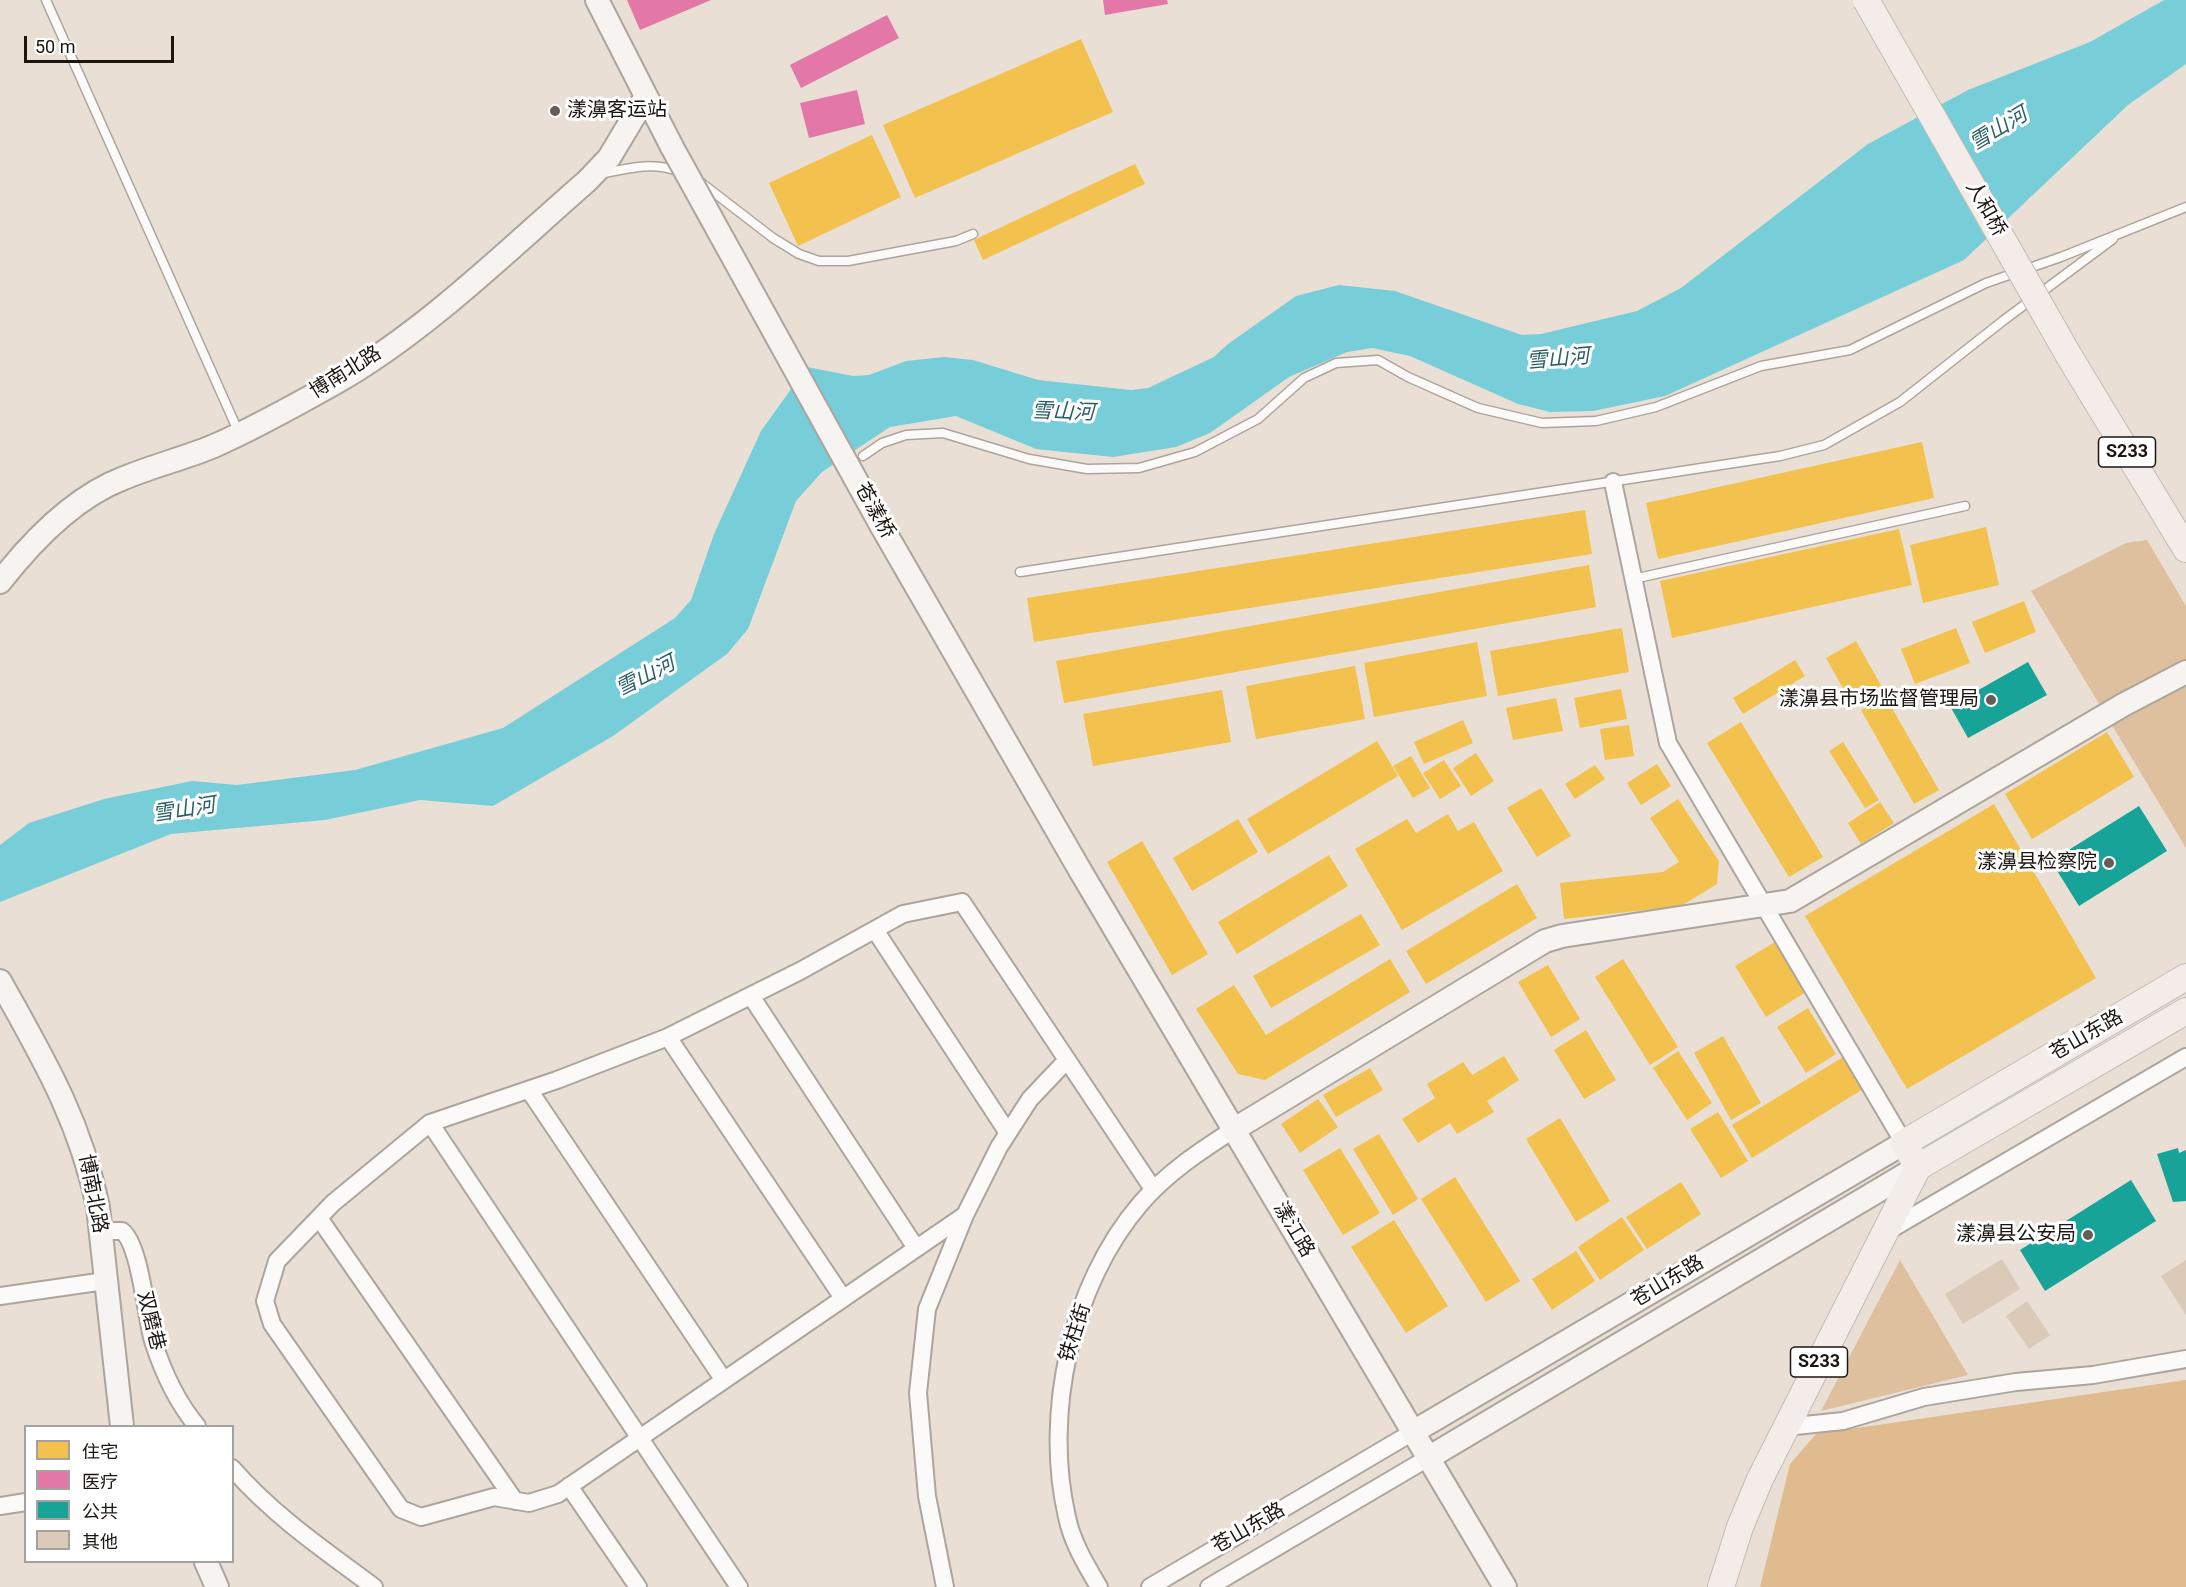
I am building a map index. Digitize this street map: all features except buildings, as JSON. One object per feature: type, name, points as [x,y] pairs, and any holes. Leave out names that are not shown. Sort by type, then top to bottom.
[{"type":"main road","points":[[597,0],[645,98]]},
{"type":"main road","name":"人和桥","points":[[1866,0],[2069,356],[2186,549]]},
{"type":"main road","name":"博南北路","points":[[0,582],[32,545],[55,523],[104,487],[215,445],[239,433],[337,381],[400,338],[470,283],[592,176],[609,158],[645,98]]},
{"type":"main road","name":"苍漾桥","points":[[645,98],[882,527],[1081,872]]},
{"type":"main road","points":[[1233,1130],[1545,941],[1562,936],[1790,900],[2123,705],[2186,672]]},
{"type":"main road","name":"漾江路","points":[[1081,872],[1505,1587]]},
{"type":"main road","name":"苍山东路","points":[[1413,1432],[2186,977]]},
{"type":"main road","name":"博南北路","points":[[0,981],[68,1106],[91,1174],[100,1231],[122,1425]]},
{"type":"main road","name":"苍山东路","points":[[1428,1458],[2186,1011]]},
{"type":"main road","points":[[1904,1143],[1918,1167]]},
{"type":"main road","name":"S233","points":[[1721,1587],[1740,1527],[1786,1427],[1918,1167]]},
{"type":"main road","points":[[206,1563],[217,1587]]},
{"type":"street","points":[[1613,482],[1668,743],[1762,906],[1904,1143]]},
{"type":"street","points":[[965,1215],[639,1436],[558,1494],[529,1503],[494,1497],[421,1517],[401,1509],[272,1324],[265,1301],[278,1261],[319,1218],[430,1123],[529,1090],[668,1037],[751,996],[903,914],[962,902],[1153,1189]]},
{"type":"street","points":[[875,930],[1008,1133]]},
{"type":"street","points":[[751,996],[916,1248]]},
{"type":"street","points":[[668,1037],[843,1298]]},
{"type":"street","points":[[1885,1232],[2186,1057]]},
{"type":"street","points":[[945,1587],[927,1497],[918,1393],[927,1309],[965,1215],[1008,1133],[1030,1099],[1067,1060]]},
{"type":"street","points":[[529,1090],[723,1379]]},
{"type":"street","points":[[430,1123],[740,1587]]},
{"type":"street","name":"铁柱街","points":[[1099,1587],[1081,1556],[1067,1518],[1058,1465],[1058,1409],[1064,1364],[1097,1273],[1119,1231],[1153,1189],[1198,1152],[1233,1130]]},
{"type":"street","points":[[319,1218],[515,1501]]},
{"type":"street","name":"双磨巷","points":[[100,1231],[122,1231],[132,1245],[153,1339],[164,1372],[182,1408],[196,1425]]},
{"type":"street","points":[[0,1296],[105,1281]]},
{"type":"street","points":[[1786,1427],[1843,1421],[1924,1397],[2016,1382],[2093,1375],[2186,1359]]},
{"type":"street","name":"苍山东路","points":[[1150,1587],[1413,1432]]},
{"type":"street","name":"苍山东路","points":[[1209,1587],[1428,1458]]},
{"type":"street","points":[[234,1470],[258,1498],[283,1520],[374,1587]]},
{"type":"street","points":[[569,1486],[638,1587]]},
{"type":"street","points":[[0,1506],[24,1502]]},
{"type":"lane","points":[[46,0],[239,433]]},
{"type":"lane","points":[[592,176],[646,165],[669,168],[699,181],[773,238],[799,254],[819,261],[848,261],[956,241],[973,234]]},
{"type":"lane","points":[[863,456],[882,443],[906,435],[943,433],[1029,459],[1087,469],[1139,468],[1195,452],[1258,419],[1304,378],[1336,363],[1378,360],[1408,377],[1478,408],[1542,423],[1596,421],[1656,407],[1761,366],[1850,350],[1986,283],[2186,207]]},
{"type":"lane","points":[[1020,572],[1780,456],[1824,445],[1900,402],[2004,320],[2123,232]]},
{"type":"lane","points":[[1633,579],[1965,506]]},
{"type":"shaded area","points":[[2147,540],[2186,606],[2186,848],[2031,591],[2126,543]]},
{"type":"shaded area","points":[[1900,1260],[1968,1375],[1821,1411]]},
{"type":"shaded area","points":[[2186,1380],[2186,1587],[1760,1587],[1790,1464],[1816,1434]]},
{"type":"water","name":"雪山河","points":[[2164,0],[2186,0],[2186,64],[2128,105],[1964,260],[1665,396],[1593,411],[1550,412],[1518,404],[1410,356],[1372,348],[1347,352],[1289,377],[1210,433],[1176,447],[1113,457],[1036,449],[956,416],[890,427],[822,472],[796,501],[748,629],[727,654],[613,736],[493,806],[420,800],[325,820],[171,834],[0,902],[0,845],[29,823],[104,799],[192,781],[237,785],[355,770],[503,728],[675,618],[691,600],[714,534],[761,431],[807,367],[853,376],[869,375],[906,361],[944,357],[973,360],[1038,380],[1131,390],[1148,388],[1214,357],[1228,344],[1296,296],[1339,285],[1395,291],[1522,335],[1541,334],[1637,311],[1681,288],[1868,144],[1968,90],[2090,42]]},
{"type":"place","name":"漾濞客运站","points":[[555,111]]},
{"type":"place","name":"漾濞县市场监督管理局","points":[[1991,700]]},
{"type":"place","name":"漾濞县检察院","points":[[2109,863]]},
{"type":"place","name":"漾濞县公安局","points":[[2088,1235]]}]
